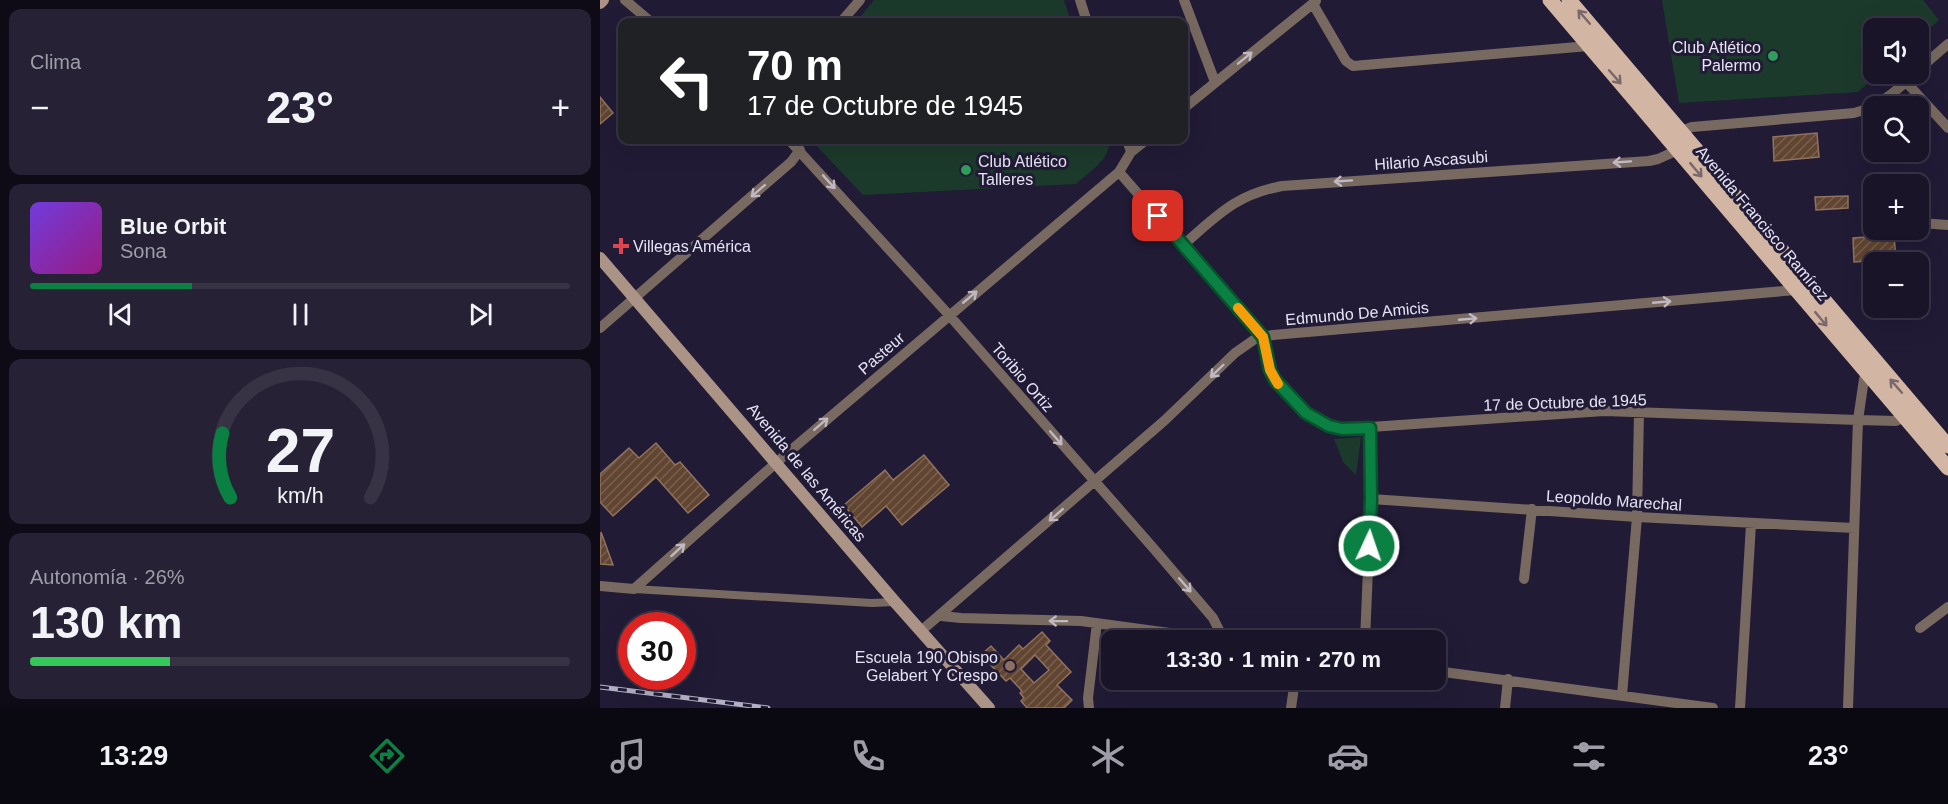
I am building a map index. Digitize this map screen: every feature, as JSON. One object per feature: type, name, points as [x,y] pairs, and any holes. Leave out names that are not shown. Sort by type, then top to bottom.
[{"type":"main road","name":"Avenida Francisco Ramírez","points":[[1550,0],[1796,290],[1871,368]]},
{"type":"main road","name":"Avenida Francisco Ramírez","points":[[1569,0],[1682,131],[1871,368],[1911,414],[1948,468]]},
{"type":"main road","name":"Avenida de las Américas","points":[[600,258],[989,708]]},
{"type":"main road","name":"Avenida Francisco Ramírez","points":[[1911,414],[1948,446]]},
{"type":"street","points":[[625,0],[646,18]]},
{"type":"street","points":[[844,18],[860,0]]},
{"type":"street","points":[[1080,0],[1087,18]]},
{"type":"street","points":[[1184,0],[1215,82]]},
{"type":"street","points":[[1188,105],[1315,2],[1346,61],[1353,66],[1589,46]]},
{"type":"street","points":[[1929,61],[1948,44]]},
{"type":"street","points":[[1658,126],[1682,131],[1692,127],[1854,113],[1879,103],[1903,84]]},
{"type":"street","points":[[1908,84],[1948,128]]},
{"type":"street","points":[[1678,150],[1682,131]]},
{"type":"street","name":"Toribio Ortiz","points":[[793,144],[949,315],[1213,618],[1218,630]]},
{"type":"street","points":[[1128,144],[1131,152]]},
{"type":"street","name":"Pasteur","points":[[634,589],[777,462],[1119,172],[1131,152],[1141,144]]},
{"type":"street","points":[[600,328],[791,162],[800,150]]},
{"type":"street","name":"Hilario Ascasubi","points":[[1183,245],[1235,202],[1245,196],[1271,188],[1649,161],[1678,150]]},
{"type":"street","points":[[1119,172],[1263,337]]},
{"type":"street","points":[[1929,224],[1948,225]]},
{"type":"street","name":"Edmundo De Amicis","points":[[921,631],[1164,421],[1235,353],[1245,345],[1263,337],[1796,290]]},
{"type":"street","name":"17 de Octubre de 1945","points":[[1263,337],[1270,370],[1275,380],[1306,413],[1329,426],[1342,429],[1604,411],[1896,421],[1911,414]]},
{"type":"street","points":[[1848,708],[1858,420],[1861,391],[1871,368]]},
{"type":"street","points":[[1622,695],[1637,518],[1640,412]]},
{"type":"street","points":[[1365,630],[1371,499],[1370,428]]},
{"type":"street","name":"Leopoldo Marechal","points":[[1371,499],[1637,518],[1854,528]]},
{"type":"street","points":[[1524,579],[1532,509]]},
{"type":"street","points":[[1740,708],[1751,524]]},
{"type":"street","points":[[600,586],[872,603],[895,602]]},
{"type":"street","points":[[1920,628],[1948,607]]},
{"type":"street","points":[[941,616],[1098,623],[1149,630]]},
{"type":"street","points":[[1089,708],[1088,698],[1098,623]]},
{"type":"street","points":[[1446,671],[1713,708]]},
{"type":"street","points":[[1505,708],[1509,679]]},
{"type":"street","points":[[1291,708],[1294,690]]},
{"type":"green space","points":[[874,0],[1064,0],[1070,18],[859,18]]},
{"type":"green space","name":"Club Atlético Palermo","points":[[1662,0],[1923,0],[1939,20],[1929,29],[1929,18],[1863,18],[1863,84],[1867,84],[1858,92],[1679,103]]},
{"type":"green space","name":"Club Atlético Talleres","points":[[815,144],[1109,144],[1104,158],[1076,184],[863,195]]},
{"type":"green space","points":[[1361,437],[1356,475],[1343,462],[1334,439]]},
{"type":"building","points":[[600,97],[613,113],[600,124]]},
{"type":"building","points":[[1817,133],[1819,157],[1774,161],[1773,137]]},
{"type":"building","points":[[1848,196],[1848,208],[1816,210],[1815,197]]},
{"type":"building","points":[[1853,238],[1894,240],[1895,252],[1863,252],[1863,261],[1854,262]]},
{"type":"building","points":[[656,443],[675,465],[680,462],[709,495],[688,513],[656,477],[613,516],[600,502],[600,474],[629,448],[639,458]]},
{"type":"building","points":[[924,455],[949,485],[902,525],[886,506],[862,527],[844,505],[885,470],[893,480]]},
{"type":"building","points":[[601,532],[613,565],[600,564]]},
{"type":"building","points":[[1042,632],[1050,641],[1046,645],[1071,672],[1057,685],[1072,700],[1064,708],[1027,708],[1021,701],[1024,698],[1020,693],[1022,691],[1010,678],[1006,681],[981,655],[991,646],[1004,660],[1019,645],[1023,649]],"holes":[[[1035,655],[1049,670],[1034,683],[1021,669]]]},
{"type":"railway","points":[[600,687],[768,708]]},
{"type":"slow traffic","points":[[1238,308],[1263,337],[1270,370],[1278,384]]},
{"type":"place","name":"Club Atlético Palermo","points":[[1773,56]]},
{"type":"place","name":"Club Atlético Talleres","points":[[966,170]]},
{"type":"place","name":"Villegas América","points":[[621,246]]},
{"type":"place","name":"Escuela 190 Obispo Gelabert Y Crespo","points":[[1010,666]]},
{"type":"route","points":[[1158,216],[1263,337],[1270,370],[1275,380],[1306,413],[1329,426],[1342,429],[1370,428],[1369,546]]}]
